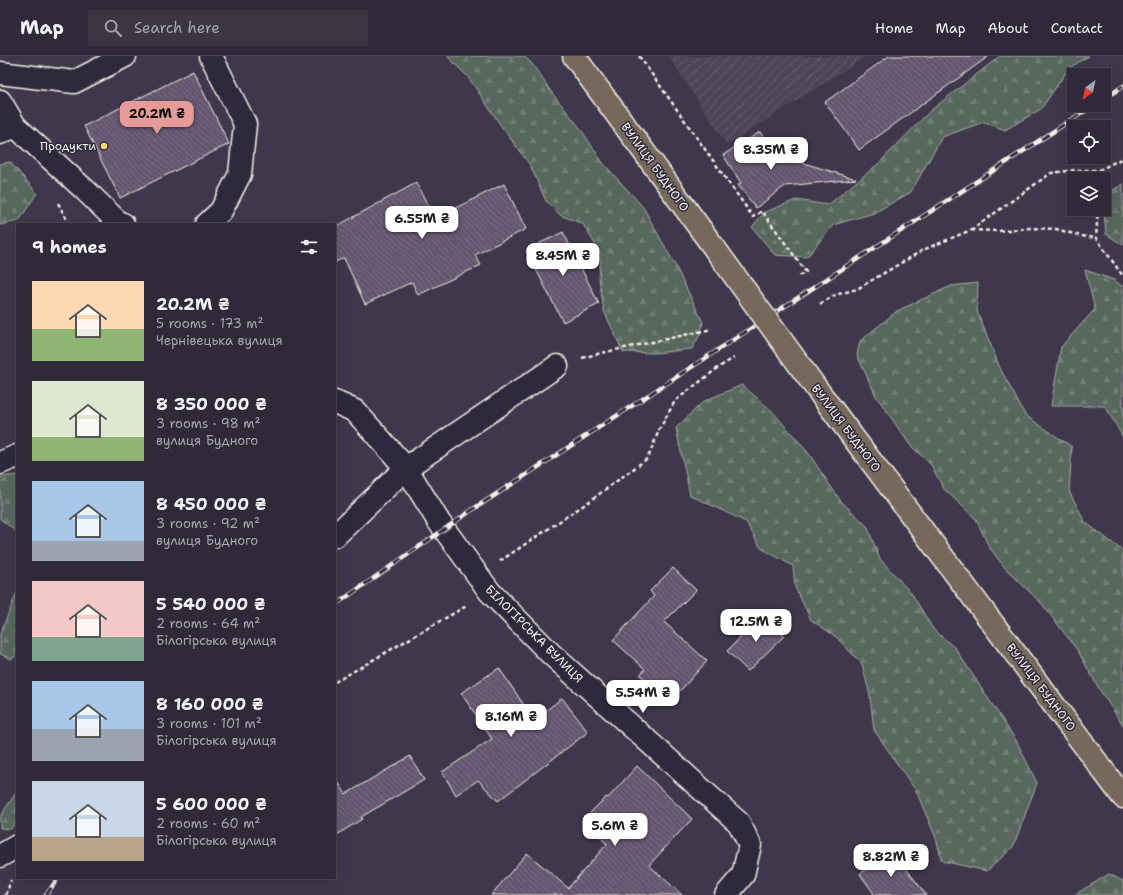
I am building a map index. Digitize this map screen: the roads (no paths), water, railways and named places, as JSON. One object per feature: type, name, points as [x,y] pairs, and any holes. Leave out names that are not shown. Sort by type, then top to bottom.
[{"type":"highway","name":"ВУЛИЦЯ БУДНОГО","points":[[574,56],[819,392],[1123,797]]},
{"type":"street","points":[[0,72],[74,82],[125,56]]},
{"type":"street","points":[[208,223],[221,211],[240,174],[245,124],[211,56]]},
{"type":"street","points":[[0,101],[8,130],[86,190],[120,223]]},
{"type":"street","points":[[336,535],[406,468],[557,366]]},
{"type":"street","name":"БІЛОГІРСЬКА ВУЛИЦЯ","points":[[336,402],[355,411],[406,468],[439,522],[484,584],[551,654],[738,823],[750,845],[743,875],[726,895]]},
{"type":"street","points":[[0,463],[16,456]]},
{"type":"street","points":[[0,856],[16,847]]},
{"type":"railway","points":[[1111,94],[1123,86]]},
{"type":"railway","points":[[336,604],[472,510],[1083,112]]},
{"type":"railway","points":[[46,895],[57,879]]},
{"type":"place","name":"Продукти","points":[[104,146]]}]
